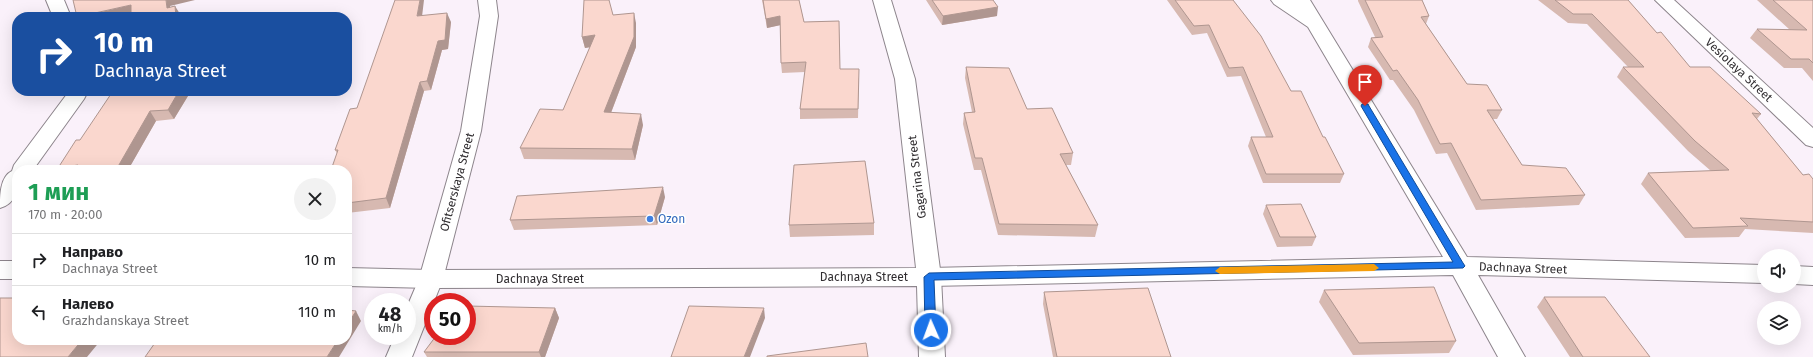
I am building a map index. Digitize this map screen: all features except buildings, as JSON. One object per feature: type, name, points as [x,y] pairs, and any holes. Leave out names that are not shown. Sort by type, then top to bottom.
[{"type":"street","points":[[55,0],[60,12]]},
{"type":"street","name":"Ofitserskaya Street","points":[[400,357],[431,279],[471,131],[489,16],[487,0]]},
{"type":"street","name":"Gagarina Street","points":[[882,0],[905,79],[929,277],[932,357]]},
{"type":"street","points":[[1280,0],[1317,26]]},
{"type":"street","points":[[1301,0],[1460,266],[1512,357]]},
{"type":"street","name":"Vesiolaya Street","points":[[1664,0],[1813,140]]},
{"type":"street","points":[[26,165],[76,96]]},
{"type":"street","points":[[0,200],[12,184]]},
{"type":"street","name":"Dachnaya Street","points":[[352,278],[929,277],[1460,266],[1757,274]]},
{"type":"street","points":[[0,270],[12,270]]},
{"type":"street","points":[[1801,275],[1813,276]]},
{"type":"slow traffic","points":[[1220,271],[1374,268]]},
{"type":"place","name":"Ozon","points":[[650,219]]},
{"type":"route","points":[[931,330],[929,277],[1460,266],[1365,106]]}]
